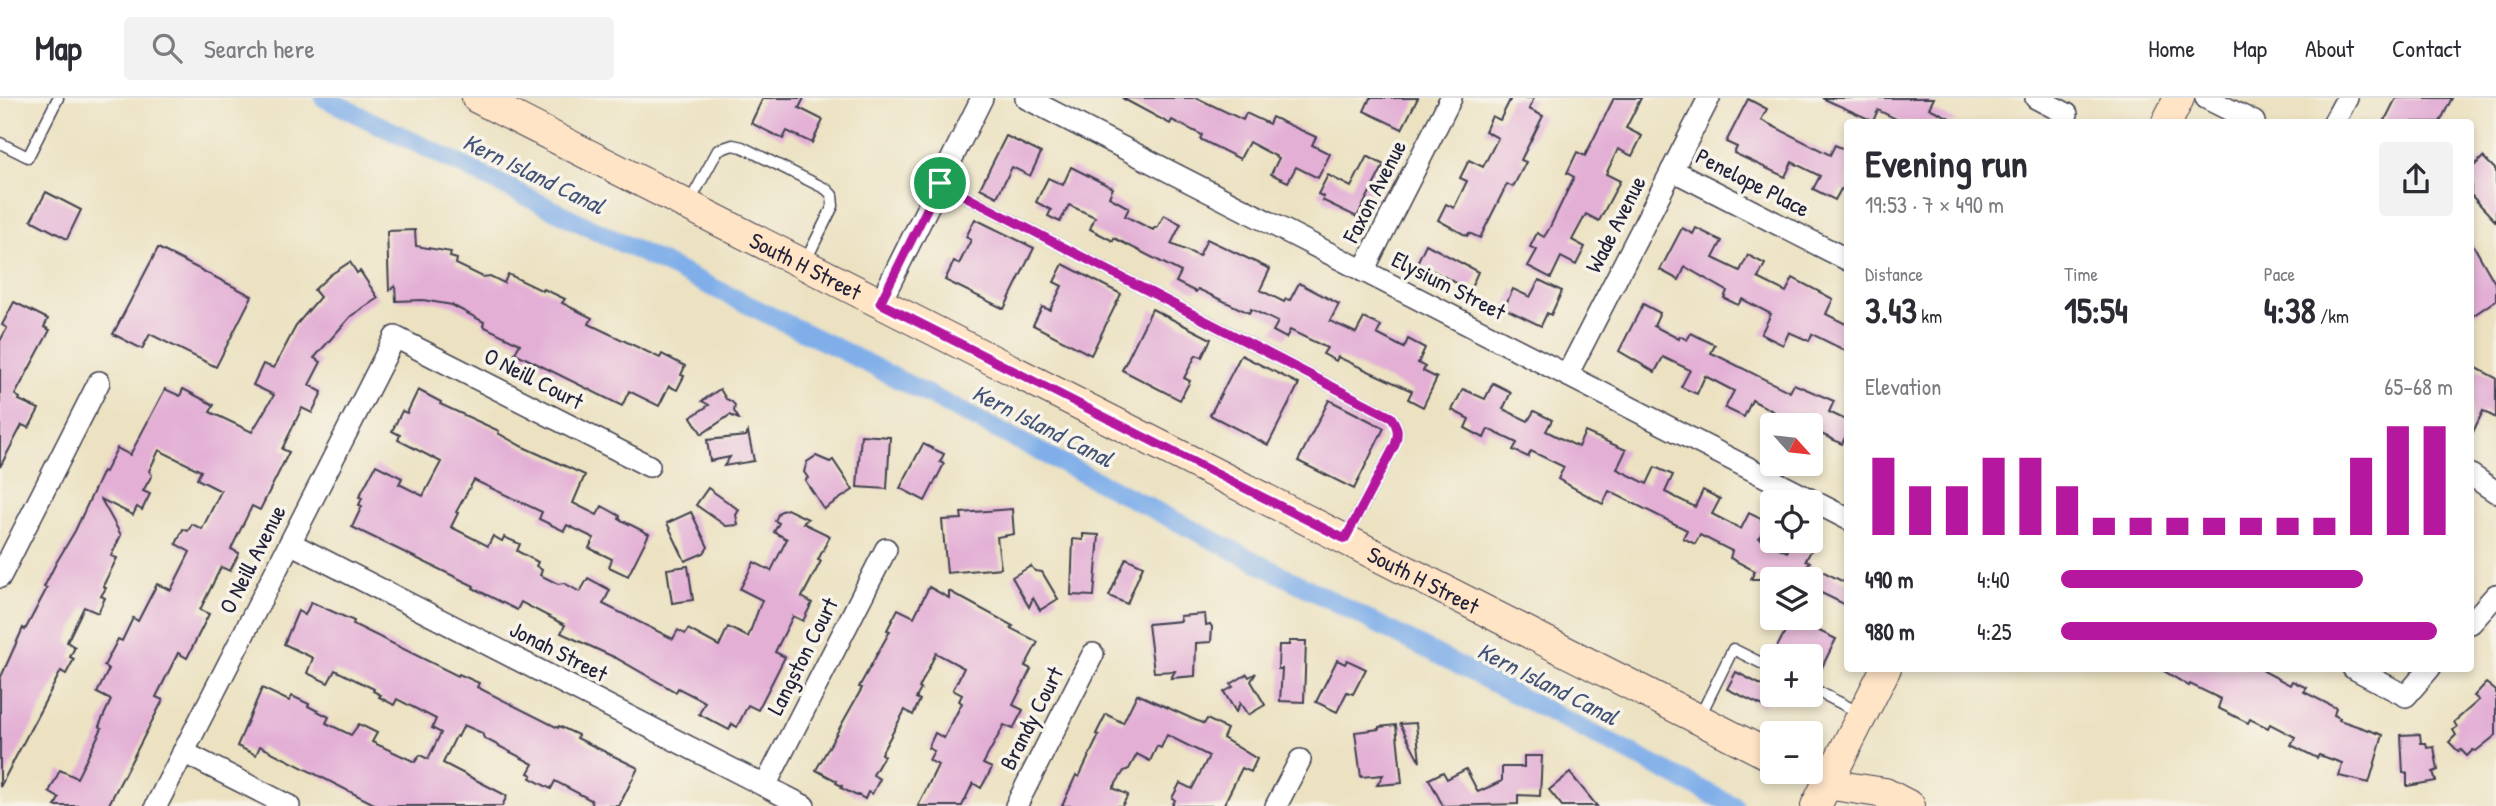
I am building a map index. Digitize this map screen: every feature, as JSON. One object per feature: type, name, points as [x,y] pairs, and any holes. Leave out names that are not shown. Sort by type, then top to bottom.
[{"type":"street","name":"South H Street","points":[[477,98],[1760,750]]},
{"type":"street","points":[[880,303],[982,98]]},
{"type":"street","name":"Elysium Street","points":[[1026,98],[1844,517]]},
{"type":"street","name":"Faxon Avenue","points":[[1363,271],[1451,98]]},
{"type":"street","name":"Wade Avenue","points":[[1567,375],[1709,98]]},
{"type":"street","points":[[2036,98],[2067,114]]},
{"type":"street","points":[[2168,119],[2179,98]]},
{"type":"street","points":[[2206,98],[2248,119]]},
{"type":"street","points":[[2336,119],[2347,98]]},
{"type":"street","name":"Penelope Place","points":[[1672,170],[1844,258]]},
{"type":"street","name":"O Neill Court","points":[[395,337],[649,466]]},
{"type":"street","name":"O Neill Avenue","points":[[156,806],[395,337]]},
{"type":"street","points":[[0,577],[99,382]]},
{"type":"street","points":[[2474,477],[2496,492]]},
{"type":"street","name":"Jonah Street","points":[[290,544],[769,794],[804,806]]},
{"type":"street","name":"Langston Court","points":[[769,794],[886,549]]},
{"type":"street","points":[[2474,620],[2496,595]]},
{"type":"street","name":"Brandy Court","points":[[1016,806],[1093,654]]},
{"type":"street","points":[[1815,787],[1863,714],[1884,672]]},
{"type":"street","points":[[2361,672],[2406,696],[2427,672]]},
{"type":"street","points":[[183,752],[289,806]]},
{"type":"street","points":[[1276,806],[1300,760]]},
{"type":"street","points":[[1815,787],[1849,806]]},
{"type":"street","points":[[1815,787],[1885,793],[1910,806]]},
{"type":"lane","points":[[0,143],[28,157],[58,98]]},
{"type":"lane","points":[[688,206],[712,158],[723,147],[742,147],[802,177],[826,190],[834,200],[830,215],[804,264]]},
{"type":"lane","points":[[940,183],[1391,417],[1398,434],[1395,445],[1345,539]]},
{"type":"lane","points":[[1699,719],[1733,649],[1760,662]]},
{"type":"lane","points":[[1823,694],[1863,714]]},
{"type":"building","points":[[763,98],[804,98],[799,108],[823,120],[812,143],[787,131],[783,139],[751,123]]},
{"type":"building","points":[[1122,98],[1197,98],[1243,120],[1246,113],[1269,124],[1272,117],[1316,137],[1312,145],[1330,154],[1318,178],[1296,167],[1288,182],[1271,174],[1279,158],[1249,142],[1240,159],[1200,139],[1202,135],[1172,120],[1170,124]]},
{"type":"building","points":[[1370,98],[1418,98],[1402,129],[1364,111]]},
{"type":"building","points":[[1511,98],[1534,98],[1529,109],[1543,116],[1521,160],[1526,162],[1513,187],[1507,184],[1480,238],[1469,233],[1467,236],[1438,220],[1446,204],[1454,208],[1467,181],[1460,178],[1469,160],[1483,167],[1498,138],[1485,131],[1492,116],[1500,120]]},
{"type":"building","points":[[1614,98],[1641,98],[1626,128],[1642,136],[1632,156],[1618,149],[1606,174],[1620,181],[1599,221],[1586,214],[1572,240],[1585,247],[1576,265],[1561,257],[1551,278],[1528,266],[1537,250],[1530,247],[1537,233],[1544,237],[1549,229],[1574,177],[1567,173],[1577,152],[1585,156]]},
{"type":"building","points":[[1822,98],[1934,98],[1929,108],[1952,119],[1896,119],[1878,110],[1874,119]]},
{"type":"building","points":[[2396,98],[2452,98],[2442,119],[2386,119]]},
{"type":"building","points":[[1748,99],[1767,109],[1761,120],[1830,155],[1835,145],[1844,149],[1844,190],[1841,189],[1835,200],[1813,189],[1820,176],[1792,162],[1785,177],[1734,153],[1737,147],[1726,142]]},
{"type":"building","points":[[1006,136],[1041,153],[1030,176],[1012,167],[997,197],[980,188]]},
{"type":"building","points":[[1367,156],[1384,165],[1357,217],[1322,200],[1324,197],[1318,194],[1328,175],[1351,187]]},
{"type":"building","points":[[2483,157],[2496,170],[2496,222],[2474,198],[2474,166]]},
{"type":"building","points":[[1071,167],[1113,188],[1109,197],[1129,208],[1125,216],[1153,230],[1164,215],[1181,224],[1171,244],[1199,256],[1207,239],[1270,269],[1260,290],[1284,302],[1286,299],[1290,300],[1299,283],[1339,304],[1330,321],[1356,333],[1364,318],[1381,326],[1377,334],[1404,348],[1408,339],[1425,348],[1418,363],[1425,367],[1423,371],[1437,378],[1423,407],[1408,399],[1412,391],[1338,357],[1336,361],[1323,354],[1327,348],[1290,330],[1286,338],[1273,331],[1278,322],[1251,309],[1249,313],[1198,289],[1196,292],[1176,282],[1181,272],[1114,238],[1113,241],[1090,229],[1095,217],[1069,205],[1060,222],[1048,216],[1051,210],[1036,202],[1048,178],[1063,185]]},
{"type":"building","points":[[46,192],[81,210],[67,239],[31,220]]},
{"type":"building","points":[[975,219],[1034,248],[1004,309],[945,280],[954,261],[959,264],[971,240],[966,237]]},
{"type":"building","points":[[1682,228],[1693,234],[1696,228],[1722,241],[1713,258],[1740,271],[1748,255],[1765,264],[1758,278],[1786,292],[1793,278],[1833,299],[1826,314],[1844,323],[1844,350],[1812,334],[1809,341],[1789,332],[1783,345],[1761,334],[1771,314],[1742,299],[1738,305],[1724,298],[1727,291],[1685,267],[1679,280],[1660,270]]},
{"type":"building","points":[[415,230],[416,246],[451,252],[450,257],[457,259],[456,264],[483,277],[490,276],[504,283],[508,274],[543,291],[544,289],[565,299],[562,303],[592,318],[589,324],[660,358],[662,354],[685,366],[681,375],[684,376],[677,390],[669,386],[659,406],[629,391],[622,406],[515,353],[520,344],[483,326],[484,322],[452,305],[423,300],[396,301],[395,286],[389,290],[387,231]]},
{"type":"building","points":[[1426,244],[1478,272],[1470,290],[1417,263]]},
{"type":"building","points":[[2474,246],[2496,285],[2496,300],[2474,315]]},
{"type":"building","points":[[158,248],[252,296],[216,367],[150,334],[142,349],[113,334]]},
{"type":"building","points":[[350,262],[357,273],[360,271],[378,298],[351,316],[314,358],[321,362],[309,385],[322,392],[312,413],[302,408],[282,449],[289,452],[260,510],[252,506],[231,549],[239,553],[230,571],[221,567],[200,610],[209,614],[187,658],[178,653],[156,697],[163,700],[108,806],[55,806],[59,798],[49,792],[60,770],[77,778],[102,728],[99,726],[111,700],[97,693],[109,669],[104,666],[118,639],[122,641],[133,618],[138,621],[157,584],[171,590],[190,552],[176,544],[183,529],[188,531],[192,524],[202,529],[221,491],[197,479],[201,471],[159,450],[149,471],[152,475],[143,491],[150,494],[142,510],[137,507],[133,515],[101,499],[121,535],[111,556],[117,558],[103,586],[106,588],[101,596],[105,598],[98,613],[84,607],[67,642],[75,647],[70,657],[74,659],[66,674],[61,671],[0,787],[0,679],[23,628],[25,630],[47,588],[44,587],[56,563],[117,448],[130,455],[165,389],[180,396],[183,389],[214,405],[210,412],[252,432],[274,395],[253,385],[263,364],[274,368],[297,324],[320,297],[314,290]]},
{"type":"building","points":[[1063,264],[1121,294],[1091,355],[1033,325],[1042,307],[1050,310],[1062,286],[1054,282]]},
{"type":"building","points":[[1539,280],[1562,291],[1551,315],[1547,313],[1541,326],[1504,308],[1513,289],[1530,297]]},
{"type":"building","points":[[14,302],[48,319],[44,327],[50,330],[15,395],[19,400],[39,409],[29,428],[22,425],[0,467],[0,341],[7,328],[2,325]]},
{"type":"building","points":[[1643,304],[1660,313],[1654,326],[1679,339],[1680,336],[1687,340],[1691,333],[1715,345],[1711,353],[1790,392],[1794,384],[1834,401],[1829,412],[1844,419],[1844,440],[1842,444],[1824,435],[1824,413],[1776,413],[1752,400],[1744,417],[1725,408],[1734,391],[1705,376],[1697,394],[1681,387],[1690,370],[1663,357],[1655,372],[1619,351]]},
{"type":"building","points":[[1152,309],[1211,339],[1202,357],[1196,355],[1184,378],[1190,381],[1180,400],[1122,370]]},
{"type":"building","points":[[1241,355],[1299,384],[1268,445],[1210,415]]},
{"type":"building","points":[[2474,367],[2496,378],[2496,418],[2483,411],[2474,430]]},
{"type":"building","points":[[1493,383],[1511,392],[1503,409],[1528,421],[1534,411],[1552,420],[1546,431],[1578,447],[1585,432],[1626,450],[1617,469],[1647,484],[1655,467],[1673,475],[1665,492],[1695,507],[1703,490],[1720,499],[1712,514],[1741,529],[1749,513],[1760,518],[1760,553],[1810,553],[1806,560],[1814,567],[1760,567],[1760,579],[1751,579],[1755,571],[1730,558],[1732,551],[1700,535],[1695,544],[1683,538],[1687,530],[1609,491],[1603,504],[1558,479],[1564,467],[1531,451],[1528,457],[1513,450],[1517,443],[1488,429],[1484,438],[1465,428],[1469,419],[1452,410],[1463,389],[1485,399]]},
{"type":"building","points":[[720,389],[726,399],[735,405],[734,411],[739,419],[730,415],[702,434],[691,417],[709,405],[702,401]]},
{"type":"building","points":[[418,390],[441,402],[440,404],[499,431],[498,433],[521,446],[585,475],[573,503],[597,515],[602,506],[620,516],[619,519],[649,534],[628,576],[609,567],[612,559],[589,548],[594,538],[567,525],[564,531],[539,519],[542,512],[474,480],[456,512],[458,513],[451,527],[488,546],[493,536],[502,541],[504,537],[520,544],[517,551],[538,562],[536,566],[542,570],[540,575],[558,584],[564,583],[580,592],[588,578],[610,590],[603,604],[673,639],[678,630],[685,634],[688,629],[719,646],[728,627],[748,637],[762,600],[740,589],[754,562],[771,571],[787,539],[774,532],[779,523],[775,521],[779,512],[787,509],[808,519],[803,523],[830,536],[818,560],[821,561],[802,597],[812,603],[803,621],[793,616],[775,652],[785,657],[758,710],[748,705],[737,727],[732,724],[729,730],[699,714],[705,702],[678,688],[676,692],[616,658],[561,633],[565,625],[521,602],[517,610],[473,588],[474,586],[352,527],[362,506],[359,505],[362,498],[359,497],[376,465],[402,478],[399,484],[423,496],[441,462],[398,440],[400,435],[392,431],[402,411],[407,413]]},
{"type":"building","points":[[1329,400],[1384,428],[1354,489],[1298,461]]},
{"type":"building","points":[[748,432],[754,461],[724,466],[730,457],[710,461],[707,440],[746,436]]},
{"type":"building","points":[[861,435],[890,437],[887,489],[857,487]]},
{"type":"building","points":[[923,444],[944,454],[940,462],[944,464],[925,501],[900,488]]},
{"type":"building","points":[[816,456],[830,462],[833,460],[853,490],[824,509],[805,480],[808,478],[804,472],[807,462]]},
{"type":"building","points":[[708,488],[739,510],[736,515],[738,525],[726,526],[696,505]]},
{"type":"building","points":[[1012,509],[1014,534],[997,537],[1001,568],[947,573],[942,520],[962,519],[961,513]]},
{"type":"building","points":[[691,512],[708,547],[704,553],[685,561],[667,523]]},
{"type":"building","points":[[1083,534],[1099,535],[1094,596],[1071,595],[1073,539],[1083,540]]},
{"type":"building","points":[[1126,558],[1143,566],[1127,604],[1109,596]]},
{"type":"building","points":[[688,566],[693,600],[672,603],[667,569]]},
{"type":"building","points":[[1031,566],[1035,571],[1042,572],[1058,599],[1040,610],[1033,598],[1029,607],[1012,577]]},
{"type":"building","points":[[1823,572],[1844,582],[1844,604],[1823,594]]},
{"type":"building","points":[[929,587],[949,598],[949,591],[1038,642],[1025,666],[1031,669],[1013,705],[1023,710],[1013,729],[1004,725],[983,764],[992,768],[981,788],[973,783],[962,806],[918,806],[938,765],[929,760],[934,751],[928,748],[935,733],[944,738],[962,703],[959,701],[962,695],[953,690],[964,668],[936,653],[919,688],[921,689],[916,698],[920,700],[913,715],[905,710],[881,754],[884,756],[873,775],[880,779],[872,794],[868,792],[865,799],[857,796],[816,770],[862,688],[859,687],[890,631],[887,630],[898,609],[914,617]]},
{"type":"building","points":[[311,602],[354,621],[353,624],[458,676],[459,674],[479,683],[477,687],[558,728],[559,726],[578,735],[577,738],[638,768],[619,806],[593,806],[591,800],[555,781],[551,789],[530,778],[532,775],[528,773],[533,764],[464,725],[443,763],[507,796],[502,806],[378,806],[260,746],[256,755],[237,746],[262,688],[289,701],[292,696],[309,704],[308,706],[329,717],[326,723],[351,735],[359,724],[377,733],[372,742],[415,762],[420,755],[428,759],[441,733],[432,728],[436,719],[397,699],[394,705],[379,697],[381,695],[373,691],[374,689],[335,670],[328,683],[307,673],[313,658],[284,644],[298,611],[305,615]]},
{"type":"building","points":[[1205,614],[1206,625],[1210,624],[1212,627],[1211,642],[1196,643],[1195,676],[1171,678],[1175,671],[1154,672],[1148,624],[1181,621],[1180,616]]},
{"type":"building","points":[[1786,630],[1817,630],[1836,639],[1823,665],[1823,644],[1779,644]]},
{"type":"building","points":[[1289,641],[1306,641],[1304,702],[1280,701],[1282,669],[1278,669],[1279,645],[1289,645]]},
{"type":"building","points":[[1337,660],[1345,664],[1347,660],[1366,669],[1353,694],[1347,692],[1337,712],[1316,702]]},
{"type":"building","points":[[1736,672],[1760,684],[1760,705],[1727,689]]},
{"type":"building","points":[[2166,672],[2266,672],[2290,685],[2292,681],[2307,688],[2304,692],[2336,708],[2334,715],[2340,718],[2339,720],[2383,735],[2369,783],[2339,776],[2342,763],[2319,755],[2317,758],[2291,745],[2295,737],[2270,724],[2268,728],[2250,719],[2248,723],[2218,708],[2221,699],[2190,684],[2189,686]]},
{"type":"building","points":[[1256,673],[1251,681],[1265,705],[1248,715],[1240,703],[1236,712],[1224,692],[1247,674],[1249,677]]},
{"type":"building","points":[[2486,683],[2496,691],[2496,735],[2467,756],[2449,742],[2456,735],[2453,730],[2457,727],[2454,722],[2479,700],[2474,696]]},
{"type":"building","points":[[1137,694],[1204,724],[1207,719],[1227,729],[1223,738],[1257,759],[1251,772],[1242,768],[1223,806],[1172,806],[1175,800],[1172,798],[1180,783],[1192,789],[1209,756],[1167,735],[1161,748],[1157,746],[1150,761],[1137,754],[1129,769],[1124,771],[1113,788],[1128,795],[1122,806],[1062,806],[1076,775],[1079,777],[1106,714],[1123,723]]},
{"type":"building","points":[[1416,723],[1420,762],[1400,724]]},
{"type":"building","points":[[1396,725],[1402,783],[1377,785],[1383,775],[1361,777],[1355,732]]},
{"type":"building","points":[[2420,734],[2421,743],[2426,743],[2427,748],[2434,747],[2438,770],[2433,772],[2436,781],[2407,786],[2407,773],[2403,773],[2401,735]]},
{"type":"building","points":[[1524,756],[1542,756],[1540,796],[1518,795],[1518,804],[1443,806],[1429,779],[1443,772],[1447,779],[1466,769],[1478,792],[1502,781],[1502,767],[1524,767]]},
{"type":"building","points":[[1570,773],[1597,806],[1562,806],[1549,790]]},
{"type":"waterway","name":"Kern Island Canal","points":[[324,98],[839,349],[1734,806]]},
{"type":"route","points":[[940,183],[1391,417],[1398,434],[1395,445],[1345,539],[880,303],[940,183]]}]
